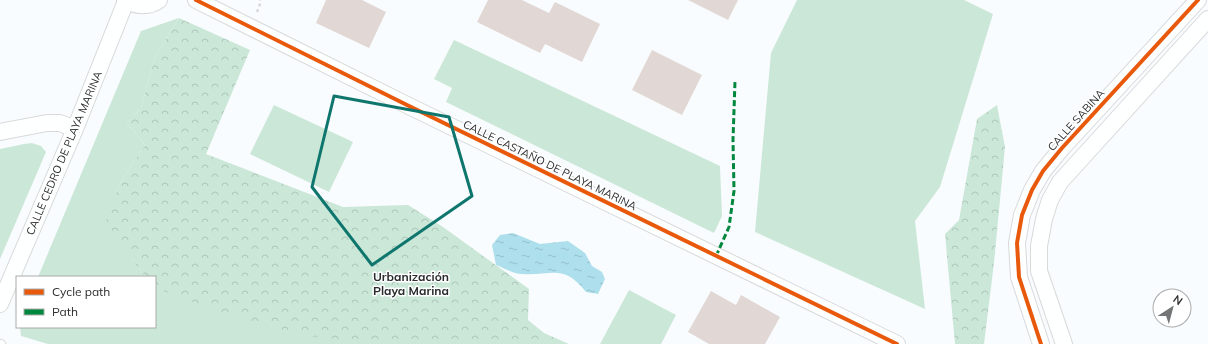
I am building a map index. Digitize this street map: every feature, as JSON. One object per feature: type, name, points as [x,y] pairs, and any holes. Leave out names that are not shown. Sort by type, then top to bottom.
[{"type":"street","points":[[126,1],[136,5],[146,5],[159,0]]},
{"type":"street","name":"CALLE CASTAÑO DE PLAYA MARINA","points":[[196,0],[409,106],[897,344]]},
{"type":"street","name":"CALLE SABINA","points":[[1041,344],[1019,277],[1017,243],[1022,215],[1032,190],[1043,171],[1062,148],[1198,0]]},
{"type":"street","name":"CALLE CEDRO DE PLAYA MARINA","points":[[0,304],[75,129],[126,1]]},
{"type":"street","points":[[1064,344],[1039,272],[1039,246],[1044,218],[1050,200],[1060,182],[1208,19]]},
{"type":"street","points":[[0,132],[47,123],[60,123],[75,129]]},
{"type":"highlighted area","points":[[334,96],[449,117],[472,196],[372,265],[312,187]]},
{"type":"green space","points":[[797,0],[964,0],[993,14],[940,187],[915,221],[925,309],[755,232],[771,53]]},
{"type":"green space","points":[[179,18],[155,57],[141,108],[127,123],[145,145],[120,183],[105,226],[145,276],[38,276],[141,31]]},
{"type":"green space","points":[[179,18],[250,50],[206,154],[343,207],[408,205],[443,227],[529,289],[528,320],[544,333],[569,344],[370,344],[301,335],[215,310],[156,288],[156,276],[145,276],[104,226],[120,183],[145,145],[127,123],[141,108],[155,57]]},
{"type":"green space","points":[[454,40],[720,166],[722,216],[714,233],[446,102],[452,88],[434,79]]},
{"type":"green space","points":[[274,105],[353,142],[329,192],[250,154]]},
{"type":"green space","points":[[997,105],[1005,147],[994,263],[984,344],[955,344],[945,234],[959,220],[977,119]]},
{"type":"green space","points":[[32,143],[41,146],[46,152],[0,259],[0,149]]},
{"type":"green space","points":[[156,288],[370,344],[48,344],[21,336],[20,328],[156,328]]},
{"type":"green space","points":[[629,290],[676,315],[661,344],[600,344]]},
{"type":"water","points":[[513,233],[540,244],[568,241],[585,253],[592,266],[602,272],[605,279],[598,294],[586,292],[571,277],[564,274],[519,274],[496,265],[492,245],[500,235]]},
{"type":"building","points":[[326,0],[362,0],[386,12],[369,48],[316,23]]},
{"type":"building","points":[[488,0],[522,0],[549,13],[555,2],[600,24],[582,62],[545,44],[540,53],[477,22]]},
{"type":"building","points":[[688,0],[738,0],[728,20]]},
{"type":"building","points":[[652,50],[702,75],[682,115],[632,90]]},
{"type":"building","points":[[711,291],[736,305],[741,295],[780,317],[765,344],[709,344],[688,332]]},
{"type":"marked path","points":[[716,256],[729,227],[734,191],[733,140],[735,81]]},
{"type":"cycle path","points":[[196,0],[409,106],[897,344]]},
{"type":"cycle path","points":[[1041,344],[1019,277],[1017,243],[1022,215],[1032,190],[1043,171],[1062,148],[1198,0]]},
{"type":"district","name":"Urbanización Playa Marina","points":[[411,284]]}]
